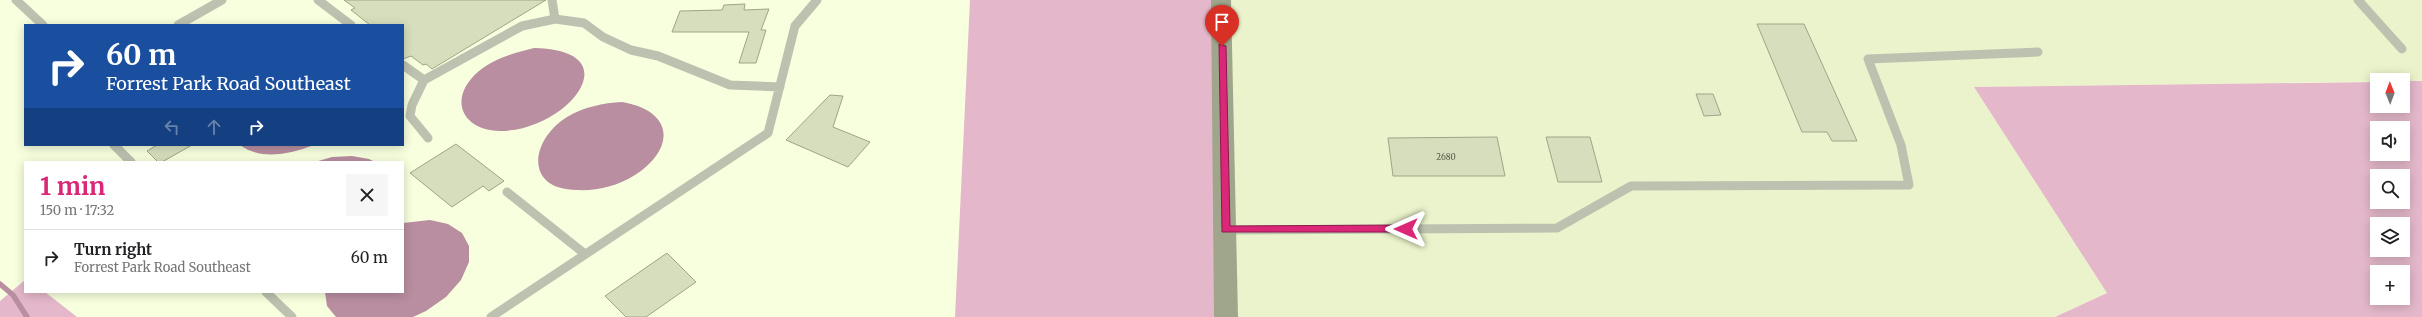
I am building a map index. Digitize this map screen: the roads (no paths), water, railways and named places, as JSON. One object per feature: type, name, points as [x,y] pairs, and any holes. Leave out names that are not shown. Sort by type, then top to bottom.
[{"type":"street","points":[[1221,0],[1226,317]]},
{"type":"lane","points":[[16,0],[43,24]]},
{"type":"lane","points":[[180,24],[222,0]]},
{"type":"lane","points":[[318,0],[350,24]]},
{"type":"lane","points":[[552,0],[555,19]]},
{"type":"lane","points":[[491,317],[768,133],[795,26],[817,0]]},
{"type":"lane","points":[[2358,0],[2402,49]]},
{"type":"lane","points":[[428,138],[410,116],[412,105],[424,80],[522,26],[555,19],[584,23],[603,37],[631,50],[658,56],[730,85],[780,87]]},
{"type":"lane","points":[[1225,230],[1557,228],[1631,186],[1908,185],[1901,145],[1868,59],[2038,52]]},
{"type":"lane","points":[[404,66],[424,80]]},
{"type":"lane","points":[[115,146],[130,161]]},
{"type":"lane","points":[[507,192],[585,254]]},
{"type":"lane","points":[[267,293],[292,317]]},
{"type":"waterway","points":[[0,284],[13,295],[27,317]]}]
